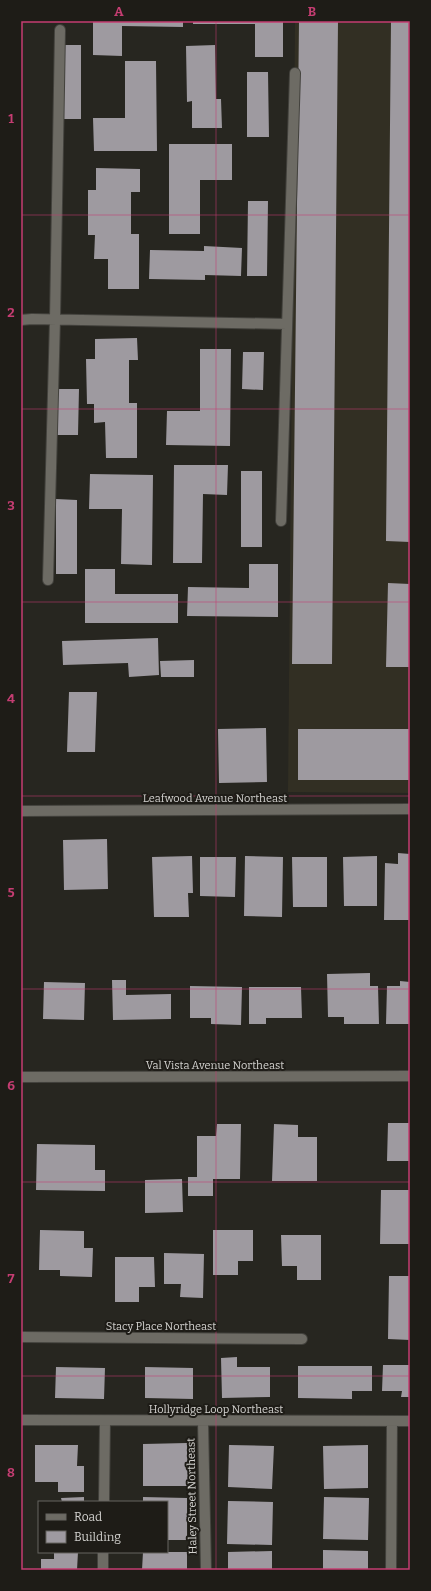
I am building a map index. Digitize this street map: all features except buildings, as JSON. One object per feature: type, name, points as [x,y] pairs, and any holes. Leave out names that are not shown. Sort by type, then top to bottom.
[{"type":"street","points":[[48,580],[55,319],[60,30]]},
{"type":"street","points":[[281,521],[295,73]]},
{"type":"street","points":[[21,320],[55,319],[287,324]]},
{"type":"street","name":"Leafwood Avenue Northeast","points":[[21,811],[410,809]]},
{"type":"street","name":"Val Vista Avenue Northeast","points":[[21,1077],[410,1076]]},
{"type":"street","name":"Stacy Place Northeast","points":[[21,1337],[302,1339]]},
{"type":"street","name":"Hollyridge Loop Northeast","points":[[21,1420],[410,1421]]},
{"type":"street","points":[[104,1421],[104,1501]]},
{"type":"street","name":"Haley Street Northeast","points":[[203,1421],[206,1570]]},
{"type":"street","points":[[391,1570],[392,1421]]},
{"type":"street","points":[[103,1553],[103,1570]]},
{"type":"shaded area","points":[[295,21],[410,21],[410,793],[288,792]]}]
